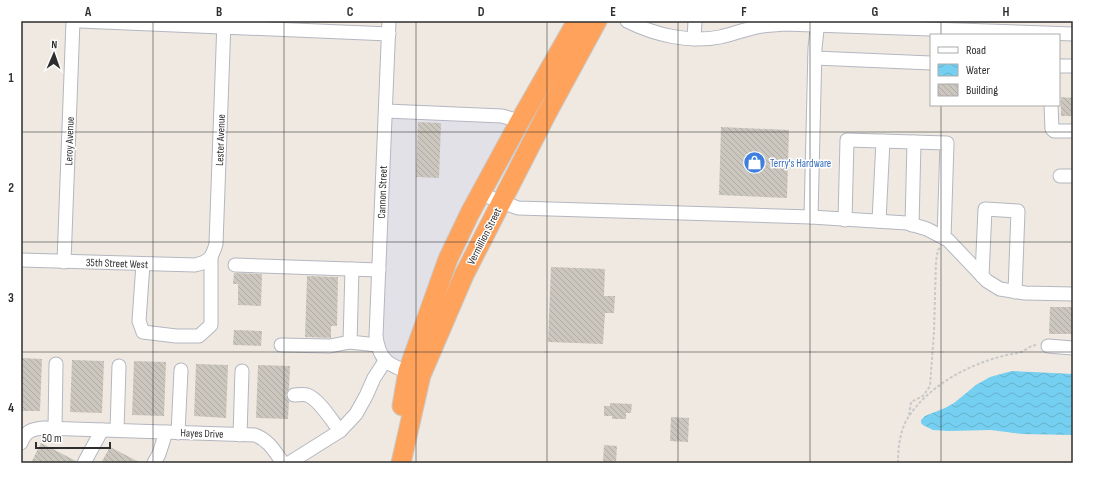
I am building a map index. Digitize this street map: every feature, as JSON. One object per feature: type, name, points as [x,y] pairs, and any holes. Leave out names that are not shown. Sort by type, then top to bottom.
[{"type":"highway","name":"Vermillion Street","points":[[389,463],[402,407],[415,373],[448,259],[470,213],[482,194],[520,121],[576,21]]},
{"type":"highway","name":"Vermillion Street","points":[[401,463],[415,373],[547,113],[597,21]]},
{"type":"street","name":"Leroy Avenue","points":[[64,262],[74,21]]},
{"type":"street","points":[[80,21],[389,27]]},
{"type":"street","points":[[627,21],[645,30],[673,37],[694,39],[719,37],[761,26],[818,23],[894,24],[952,29],[1040,27],[1053,34],[1073,34]]},
{"type":"street","points":[[694,39],[695,21]]},
{"type":"street","points":[[811,217],[815,58],[818,23]]},
{"type":"street","name":"Lester Avenue","points":[[143,264],[139,321],[143,332],[176,336],[199,336],[210,325],[211,258],[216,244],[224,24]]},
{"type":"street","name":"Cannon Street","points":[[389,27],[376,336],[380,352],[386,360],[394,367],[415,373]]},
{"type":"street","points":[[815,58],[930,63]]},
{"type":"street","points":[[1060,66],[1073,66]]},
{"type":"street","points":[[1051,106],[1052,129],[1054,131],[1073,131]]},
{"type":"street","points":[[386,111],[502,116],[520,121]]},
{"type":"street","points":[[845,220],[847,140],[947,144],[946,239]]},
{"type":"street","points":[[880,221],[883,141]]},
{"type":"street","points":[[912,225],[914,142]]},
{"type":"street","points":[[482,194],[518,208],[542,210],[811,217],[880,221],[912,225],[927,229],[946,239],[987,281],[1000,289],[1015,292],[1073,294]]},
{"type":"street","points":[[982,276],[985,210],[1018,211],[1015,292]]},
{"type":"street","name":"35th Street West","points":[[21,260],[195,265],[204,263],[211,258]]},
{"type":"street","points":[[235,265],[379,270]]},
{"type":"street","points":[[350,342],[352,269]]},
{"type":"street","points":[[281,345],[330,346],[350,342],[377,344]]},
{"type":"street","points":[[1048,346],[1073,348]]},
{"type":"street","points":[[289,463],[340,431],[356,414],[374,378],[386,360]]},
{"type":"street","points":[[55,428],[56,364]]},
{"type":"street","points":[[116,430],[119,366]]},
{"type":"street","points":[[154,463],[172,432],[181,370]]},
{"type":"street","points":[[240,435],[242,371]]},
{"type":"street","points":[[294,395],[306,394],[312,397],[340,431]]},
{"type":"street","name":"Hayes Drive","points":[[22,436],[33,429],[55,428],[255,435],[262,437],[269,443],[283,463]]},
{"type":"street","points":[[84,463],[102,430]]},
{"type":"path","points":[[898,463],[900,440],[908,417],[911,402],[923,396],[930,386],[935,325],[936,260],[938,250],[946,239]]},
{"type":"path","points":[[908,417],[921,401],[951,376],[980,362],[1005,355],[1021,353],[1033,345],[1048,346]]},
{"type":"shaded area","points":[[386,111],[520,121],[408,371],[377,345]]},
{"type":"water","points":[[1012,371],[1073,374],[1073,435],[1023,434],[991,430],[933,430],[921,423],[921,420],[925,416],[954,403],[976,385],[990,377]]},
{"type":"building","points":[[1061,97],[1073,98],[1073,116],[1061,116]]},
{"type":"building","points":[[418,122],[441,123],[439,178],[416,177]]},
{"type":"building","name":"Terry's Hardware","points":[[721,127],[789,130],[787,198],[719,195]]},
{"type":"building","points":[[551,267],[605,269],[604,296],[615,296],[614,313],[605,313],[603,344],[548,342]]},
{"type":"building","points":[[234,273],[262,274],[261,306],[238,305],[238,284],[233,284]]},
{"type":"building","points":[[307,276],[338,277],[337,326],[331,326],[331,338],[305,337]]},
{"type":"building","points":[[1050,307],[1073,307],[1073,334],[1049,334]]},
{"type":"building","points":[[234,330],[262,331],[261,346],[233,345]]},
{"type":"building","points":[[21,358],[42,359],[40,411],[21,411]]},
{"type":"building","points":[[72,360],[104,361],[102,413],[70,412]]},
{"type":"building","points":[[134,361],[166,362],[164,416],[132,415]]},
{"type":"building","points":[[196,364],[228,365],[226,418],[194,416]]},
{"type":"building","points":[[258,365],[290,366],[289,389],[286,395],[289,401],[288,419],[256,418]]},
{"type":"building","points":[[610,403],[632,404],[631,413],[626,413],[626,419],[612,419],[612,416],[604,416],[604,406],[610,406]]},
{"type":"building","points":[[671,417],[689,418],[688,442],[670,441]]},
{"type":"building","points":[[41,443],[76,461],[76,463],[31,463]]},
{"type":"building","points":[[604,445],[617,446],[616,463],[603,463]]},
{"type":"building","points":[[110,447],[141,463],[101,463]]},
{"type":"place","name":"Terry's Hardware","points":[[754,163]]}]
